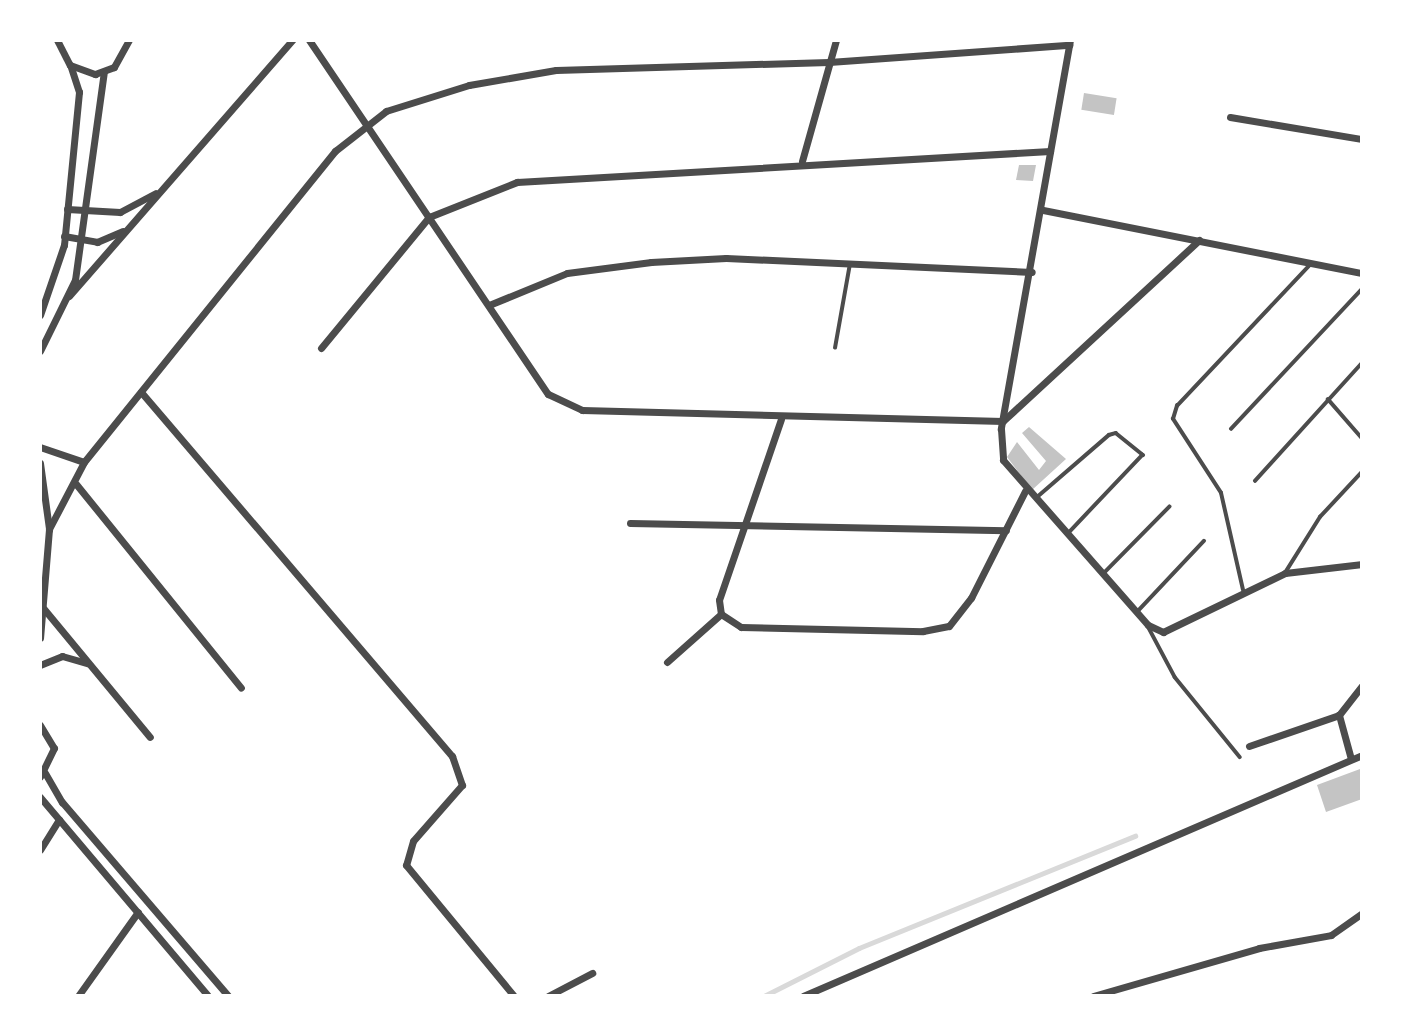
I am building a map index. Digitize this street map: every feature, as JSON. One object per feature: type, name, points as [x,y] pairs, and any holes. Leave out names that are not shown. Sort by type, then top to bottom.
[{"type":"street","points":[[40,315],[57,278],[79,92],[57,40]]},
{"type":"street","points":[[69,296],[82,240],[104,72],[123,58],[129,40]]},
{"type":"street","points":[[40,351],[69,296],[292,40]]},
{"type":"street","points":[[309,40],[548,394],[562,404],[781,419],[1003,421],[1199,240]]},
{"type":"street","points":[[802,161],[836,40]]},
{"type":"street","points":[[49,528],[76,484],[84,462],[335,151],[365,122],[481,82],[600,67],[829,62],[1069,43],[1050,151],[1043,210],[1003,421],[1003,460],[1025,491],[1104,573],[1148,625],[1172,630],[1243,590],[1285,573],[1362,564]]},
{"type":"street","points":[[69,65],[104,72]]},
{"type":"street","points":[[1230,117],[1362,139]]},
{"type":"street","points":[[321,348],[429,217],[517,181],[587,173],[1050,151]]},
{"type":"street","points":[[67,209],[129,209],[163,186]]},
{"type":"street","points":[[1043,210],[1362,273]]},
{"type":"street","points":[[64,236],[82,240],[110,239],[129,227]]},
{"type":"street","points":[[489,305],[538,282],[602,267],[726,258],[1032,272]]},
{"type":"street","points":[[141,392],[452,756],[462,785],[413,841],[406,865],[514,996]]},
{"type":"street","points":[[667,662],[721,614],[722,590],[749,524],[781,419]]},
{"type":"street","points":[[40,447],[84,462]]},
{"type":"street","points":[[40,463],[49,528],[40,638]]},
{"type":"street","points":[[76,484],[241,688]]},
{"type":"street","points":[[721,614],[749,629],[942,629],[971,598],[1025,491]]},
{"type":"street","points":[[630,523],[1006,530]]},
{"type":"street","points":[[44,609],[150,737]]},
{"type":"street","points":[[40,665],[62,656],[90,665]]},
{"type":"street","points":[[1249,746],[1339,715],[1362,686]]},
{"type":"street","points":[[1339,715],[1351,760]]},
{"type":"street","points":[[40,725],[54,748],[43,775],[62,802],[228,996]]},
{"type":"street","points":[[803,996],[1362,755]]},
{"type":"street","points":[[40,797],[208,996]]},
{"type":"street","points":[[40,850],[59,820]]},
{"type":"street","points":[[78,996],[138,912]]},
{"type":"street","points":[[1093,996],[1259,948],[1331,935],[1362,913]]},
{"type":"street","points":[[548,996],[592,973]]},
{"type":"lane","points":[[1243,590],[1221,493],[1173,419],[1177,406],[1312,263]]},
{"type":"lane","points":[[835,348],[850,264]]},
{"type":"lane","points":[[1231,429],[1362,289]]},
{"type":"lane","points":[[1255,481],[1362,363]]},
{"type":"lane","points":[[1328,399],[1362,438]]},
{"type":"lane","points":[[1034,499],[1110,435],[1116,433],[1143,456],[1067,536]]},
{"type":"lane","points":[[1285,573],[1320,517],[1362,472]]},
{"type":"lane","points":[[1104,573],[1169,507]]},
{"type":"lane","points":[[1137,612],[1204,541]]},
{"type":"lane","points":[[1148,625],[1175,677],[1240,757]]},
{"type":"building","points":[[1084,93],[1117,98],[1114,115],[1081,110]]},
{"type":"building","points":[[1019,165],[1036,165],[1033,181],[1016,180]]},
{"type":"building","points":[[1029,427],[1066,459],[1032,490],[1007,457],[1017,442],[1039,470],[1046,461],[1022,433]]},
{"type":"building","points":[[1360,769],[1362,799],[1326,812],[1317,785]]},
{"type":"waterway","points":[[764,996],[859,948],[1135,836]]}]
